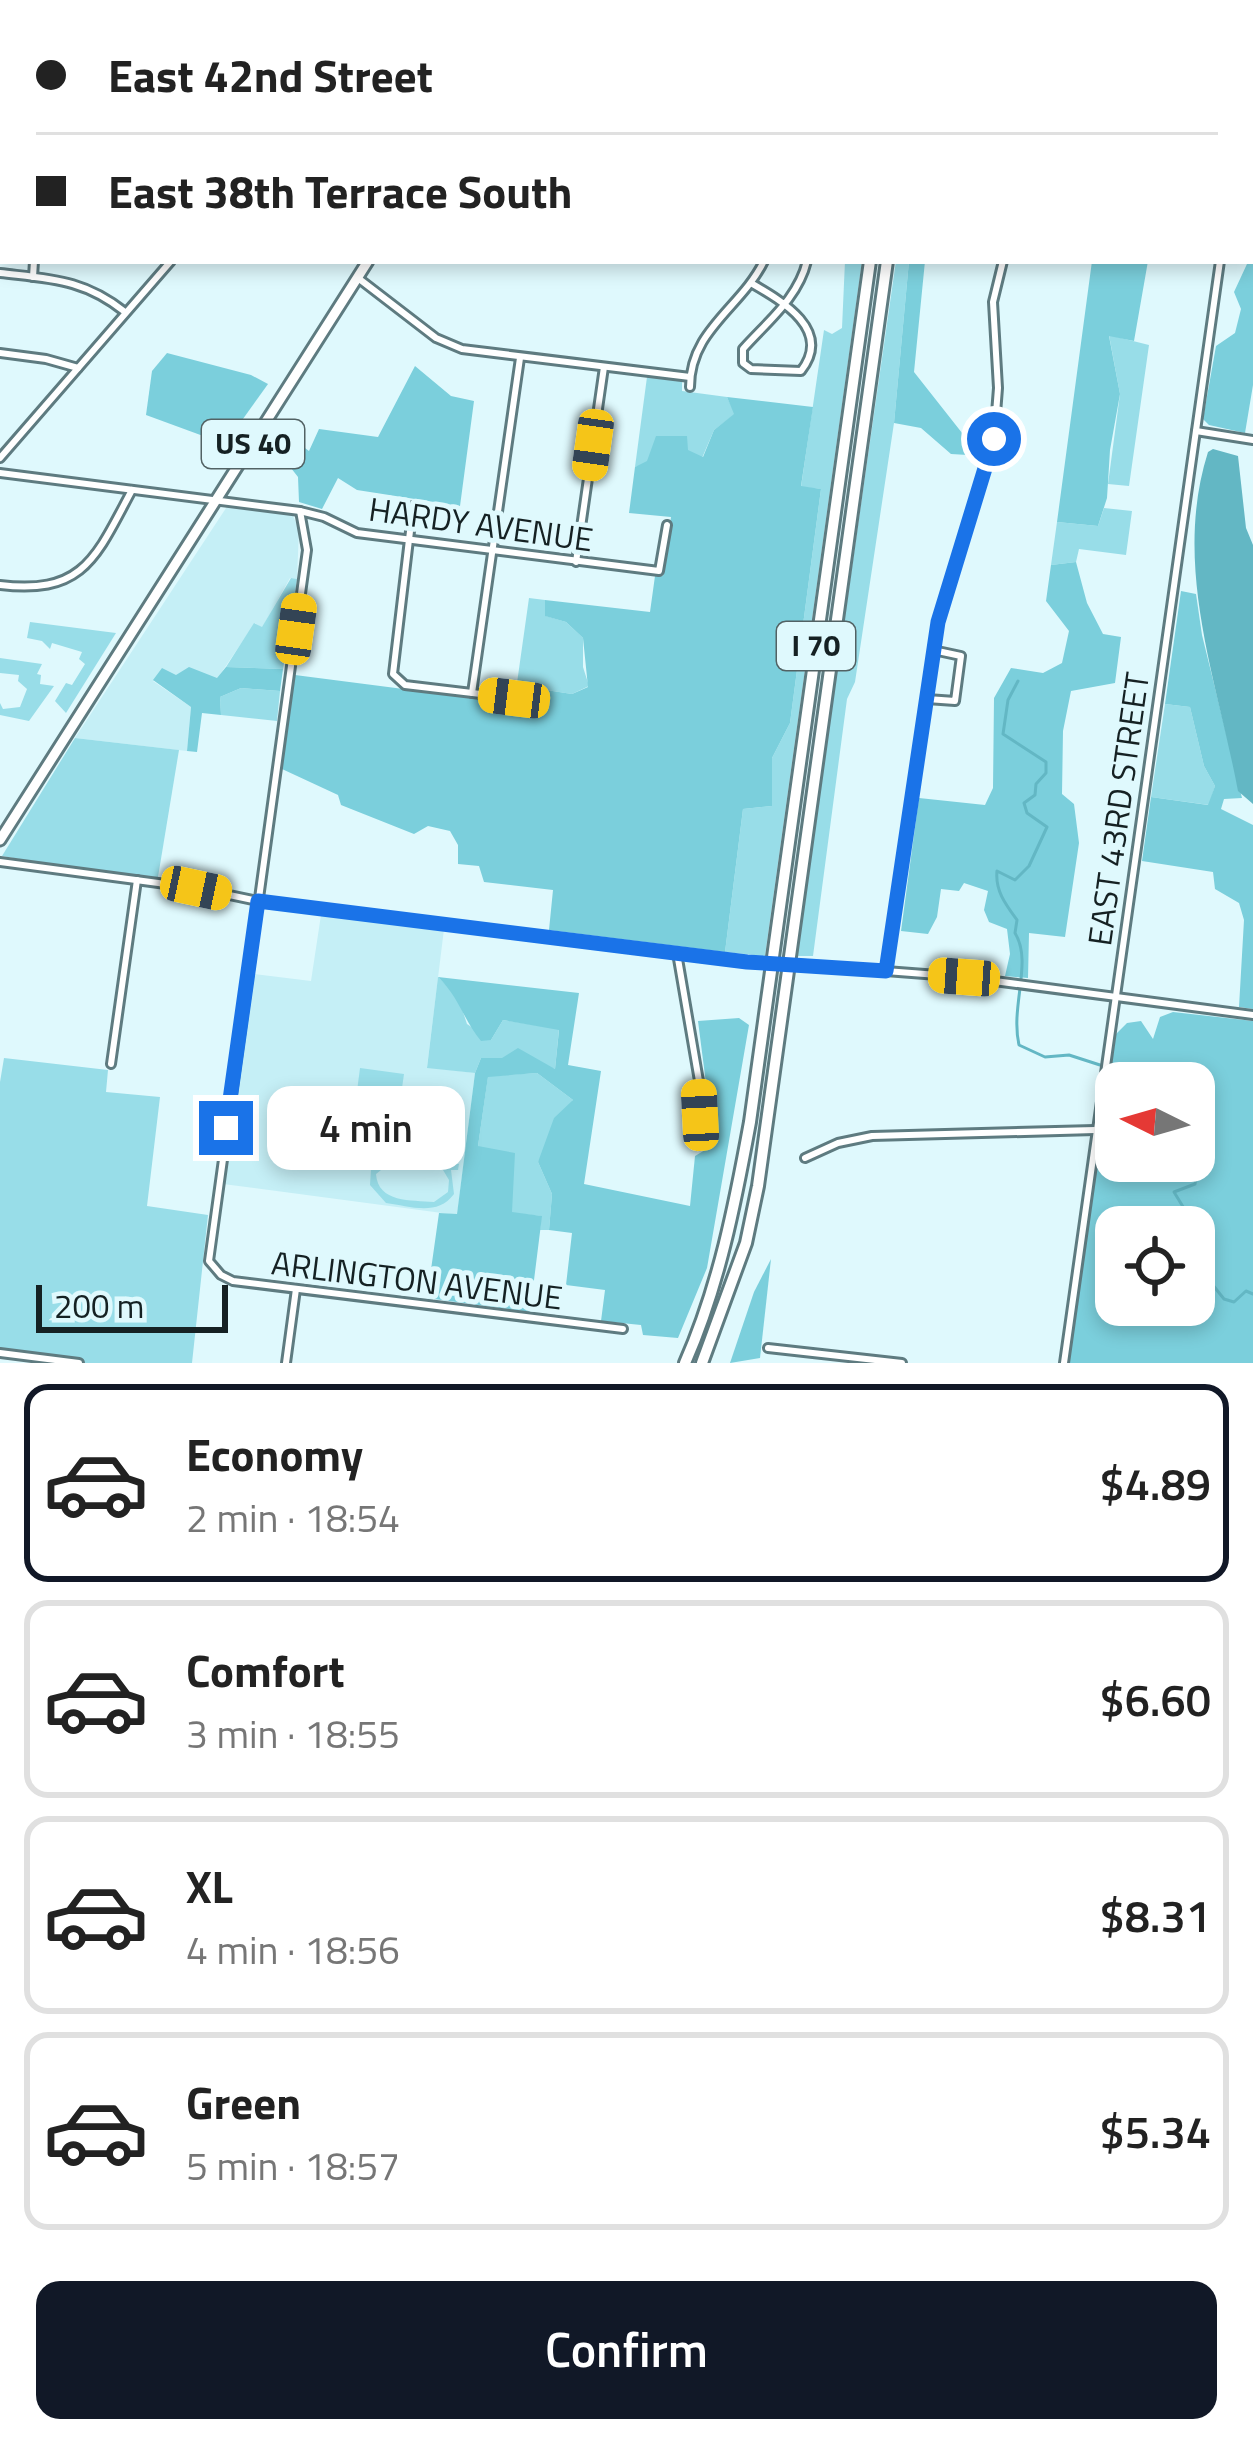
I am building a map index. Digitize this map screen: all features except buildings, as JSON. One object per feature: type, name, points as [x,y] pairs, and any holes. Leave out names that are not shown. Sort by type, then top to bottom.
[{"type":"highway","name":"I 70","points":[[685,1363],[724,1252],[750,1122],[870,264]]},
{"type":"highway","name":"I 70","points":[[702,1363],[746,1243],[758,1186],[887,264]]},
{"type":"main road","name":"US 40","points":[[0,840],[366,264]]},
{"type":"street","points":[[32,277],[34,264]]},
{"type":"street","points":[[0,458],[168,264]]},
{"type":"street","points":[[690,387],[693,355],[703,336],[762,264]]},
{"type":"street","points":[[751,283],[784,304],[811,331],[808,362],[794,374],[751,369],[741,358],[743,349],[784,304],[801,284],[806,264]]},
{"type":"street","points":[[886,971],[933,650],[949,578],[994,439],[998,388],[993,302],[1003,264]]},
{"type":"street","name":"EAST 43RD STREET","points":[[1105,1062],[1220,264]]},
{"type":"street","points":[[0,273],[87,286],[126,312]]},
{"type":"street","points":[[357,278],[426,331],[462,349],[690,377]]},
{"type":"street","points":[[0,353],[78,368]]},
{"type":"street","points":[[472,693],[520,358]]},
{"type":"street","points":[[576,562],[604,367]]},
{"type":"street","points":[[1196,431],[1253,440]]},
{"type":"street","name":"HARDY AVENUE","points":[[0,473],[300,511],[357,533],[659,571],[667,525]]},
{"type":"street","points":[[0,585],[35,590],[74,576],[100,545],[133,490]]},
{"type":"street","points":[[413,506],[391,664],[396,678],[404,685],[514,698]]},
{"type":"street","points":[[258,901],[307,550],[300,511]]},
{"type":"street","points":[[927,699],[955,701],[961,656],[933,650]]},
{"type":"street","points":[[0,862],[258,901],[747,962],[1006,983],[1253,1015]]},
{"type":"street","points":[[111,1064],[137,880]]},
{"type":"street","name":"ARLINGTON AVENUE","points":[[258,901],[208,1256],[211,1264],[232,1281],[622,1329]]},
{"type":"street","points":[[677,953],[699,1081],[700,1144]]},
{"type":"street","points":[[805,1158],[838,1143],[872,1136],[1095,1130]]},
{"type":"street","name":"EAST 43RD STREET","points":[[1064,1363],[1095,1130]]},
{"type":"street","points":[[286,1363],[296,1288]]},
{"type":"street","points":[[768,1348],[902,1363]]},
{"type":"street","points":[[0,1354],[79,1363]]},
{"type":"shaded area","points":[[845,264],[862,264],[765,956],[725,952],[743,809],[772,806],[772,758],[790,723],[821,489],[801,487],[824,330],[832,334],[842,328]]},
{"type":"shaded area","points":[[896,264],[909,264],[894,423],[855,682],[847,699],[813,956],[796,956]]},
{"type":"shaded area","points":[[909,264],[925,264],[914,372],[966,438],[968,455],[951,454],[921,428],[894,423]]},
{"type":"shaded area","points":[[1092,264],[1147,264],[1134,341],[1109,336],[1120,394],[1107,498],[1098,526],[1057,522]]},
{"type":"shaded area","points":[[1247,264],[1253,264],[1253,385],[1245,433],[1209,425],[1203,419],[1216,346],[1235,333],[1241,309],[1234,292]]},
{"type":"shaded area","points":[[1109,335],[1149,345],[1129,486],[1108,484],[1120,394]]},
{"type":"shaded area","points":[[167,353],[251,375],[268,384],[225,444],[146,415],[152,371]]},
{"type":"shaded area","points":[[415,366],[451,396],[474,401],[460,506],[357,490],[338,478],[322,509],[299,502],[298,477],[284,459],[294,440],[309,451],[319,429],[378,437]]},
{"type":"shaded area","points":[[647,377],[682,381],[682,391],[727,397],[735,414],[714,430],[702,458],[688,451],[635,467]]},
{"type":"shaded area","points":[[727,397],[813,407],[801,486],[821,489],[790,723],[772,758],[772,806],[743,809],[725,952],[549,930],[553,890],[484,882],[479,866],[458,864],[458,845],[450,831],[428,826],[414,834],[341,805],[338,795],[282,769],[295,675],[519,704],[522,697],[535,699],[546,690],[572,694],[588,687],[583,638],[566,622],[545,616],[545,600],[650,612],[655,576],[663,576],[671,517],[629,513],[635,467],[647,461],[656,436],[687,436],[688,450],[703,457],[714,430],[734,414]]},
{"type":"shaded area","points":[[1213,449],[1238,456],[1246,528],[1253,545],[1253,804],[1238,791],[1196,580],[1198,495],[1208,452]]},
{"type":"shaded area","points":[[230,502],[292,514],[299,529],[297,579],[290,578],[262,628],[255,623],[217,679],[176,675],[153,681],[191,707],[187,751],[75,738]]},
{"type":"shaded area","points":[[1104,508],[1132,511],[1126,555],[1079,549],[1076,562],[1051,565],[1057,522],[1098,526]]},
{"type":"shaded area","points":[[1076,562],[1087,603],[1103,634],[1121,637],[1115,683],[1071,691],[1063,731],[1062,794],[1074,804],[1079,843],[1065,937],[1029,933],[1028,978],[1005,976],[1010,954],[1007,929],[989,922],[984,910],[988,891],[964,883],[959,891],[941,889],[937,917],[928,934],[901,931],[919,798],[985,805],[993,788],[994,698],[1011,668],[1043,673],[1062,663],[1069,631],[1046,601],[1051,565]]},
{"type":"shaded area","points":[[291,578],[297,579],[283,669],[226,667],[254,623],[262,627]]},
{"type":"shaded area","points":[[1181,591],[1196,594],[1242,798],[1224,799],[1221,809],[1253,825],[1253,1009],[1239,1007],[1244,920],[1239,903],[1215,889],[1213,872],[1142,861],[1151,797],[1208,805],[1215,786],[1204,766],[1190,707],[1165,704]]},
{"type":"shaded area","points":[[529,598],[545,600],[546,616],[566,622],[583,638],[589,686],[572,694],[546,690],[535,699],[522,697],[516,690]]},
{"type":"shaded area","points":[[30,622],[116,633],[66,713],[55,701],[85,664],[79,659],[82,652],[52,643],[50,649],[42,641],[27,638]]},
{"type":"shaded area","points":[[0,658],[42,664],[37,674],[40,684],[54,686],[29,721],[0,715],[0,703],[3,709],[20,707],[27,689],[18,681],[19,675],[0,673]]},
{"type":"shaded area","points":[[189,667],[217,678],[226,667],[283,669],[280,691],[241,688],[220,697],[221,715],[202,713],[197,752],[187,751],[191,707],[153,680],[162,668],[176,675]]},
{"type":"shaded area","points":[[241,688],[280,691],[277,721],[221,715],[220,697]]},
{"type":"shaded area","points":[[1165,704],[1190,707],[1204,766],[1215,786],[1209,805],[1151,797]]},
{"type":"shaded area","points":[[75,738],[179,750],[157,883],[2,856]]},
{"type":"shaded area","points":[[321,915],[444,929],[427,1067],[475,1073],[457,1215],[223,1184],[254,974],[311,981]]},
{"type":"shaded area","points":[[438,977],[458,997],[467,1024],[491,1040],[503,1020],[559,1029],[555,1069],[491,1058],[481,1058],[475,1073],[427,1068]]},
{"type":"shaded area","points":[[438,977],[579,993],[568,1065],[601,1071],[584,1184],[690,1206],[695,1156],[705,1150],[707,1091],[698,1021],[739,1018],[749,1025],[707,1268],[678,1338],[643,1335],[641,1325],[601,1321],[605,1290],[566,1285],[572,1233],[549,1230],[552,1194],[538,1162],[554,1118],[573,1100],[537,1073],[488,1077],[478,1146],[515,1153],[512,1212],[542,1216],[530,1312],[427,1298],[439,1213],[457,1214],[475,1073],[481,1058],[502,1058],[518,1048],[555,1069],[559,1030],[503,1020],[491,1040],[481,1041]]},
{"type":"shaded area","points":[[1173,1012],[1253,1021],[1253,1363],[1069,1363],[1095,1181],[1215,1182],[1215,1062],[1112,1062],[1116,1034],[1127,1023],[1141,1021],[1153,1039],[1160,1017]]},
{"type":"shaded area","points":[[4,1058],[108,1070],[106,1092],[160,1097],[147,1206],[208,1215],[192,1363],[79,1363],[0,1353],[0,1082]]},
{"type":"shaded area","points":[[360,1068],[404,1074],[393,1151],[350,1146]]},
{"type":"shaded area","points":[[537,1073],[573,1100],[538,1162],[552,1194],[549,1230],[540,1230],[541,1216],[512,1213],[478,1146],[488,1076]]},
{"type":"shaded area","points":[[354,1149],[459,1164],[458,1170],[451,1170],[454,1194],[431,1208],[386,1203],[370,1185],[371,1169],[378,1160],[353,1156]],"holes":[[[391,1162],[443,1170],[449,1180],[448,1192],[434,1202],[389,1195],[376,1174]]]},
{"type":"shaded area","points":[[771,1259],[760,1358],[730,1363],[754,1292]]},
{"type":"waterway","points":[[1018,681],[1008,700],[1003,734],[1046,762],[1035,795],[1024,803],[1027,813],[1047,827],[1029,866],[1015,880],[997,871],[1000,891],[1017,920],[1015,933],[1022,957],[1019,1045],[1045,1057],[1069,1055],[1095,1063]]},
{"type":"waterway","points":[[1183,1206],[1174,1192],[1195,1182]]},
{"type":"waterway","points":[[1215,1288],[1224,1299],[1234,1302],[1246,1291],[1253,1294]]},
{"type":"route","points":[[226,1128],[258,901],[747,962],[886,971],[938,622],[994,439]]}]
